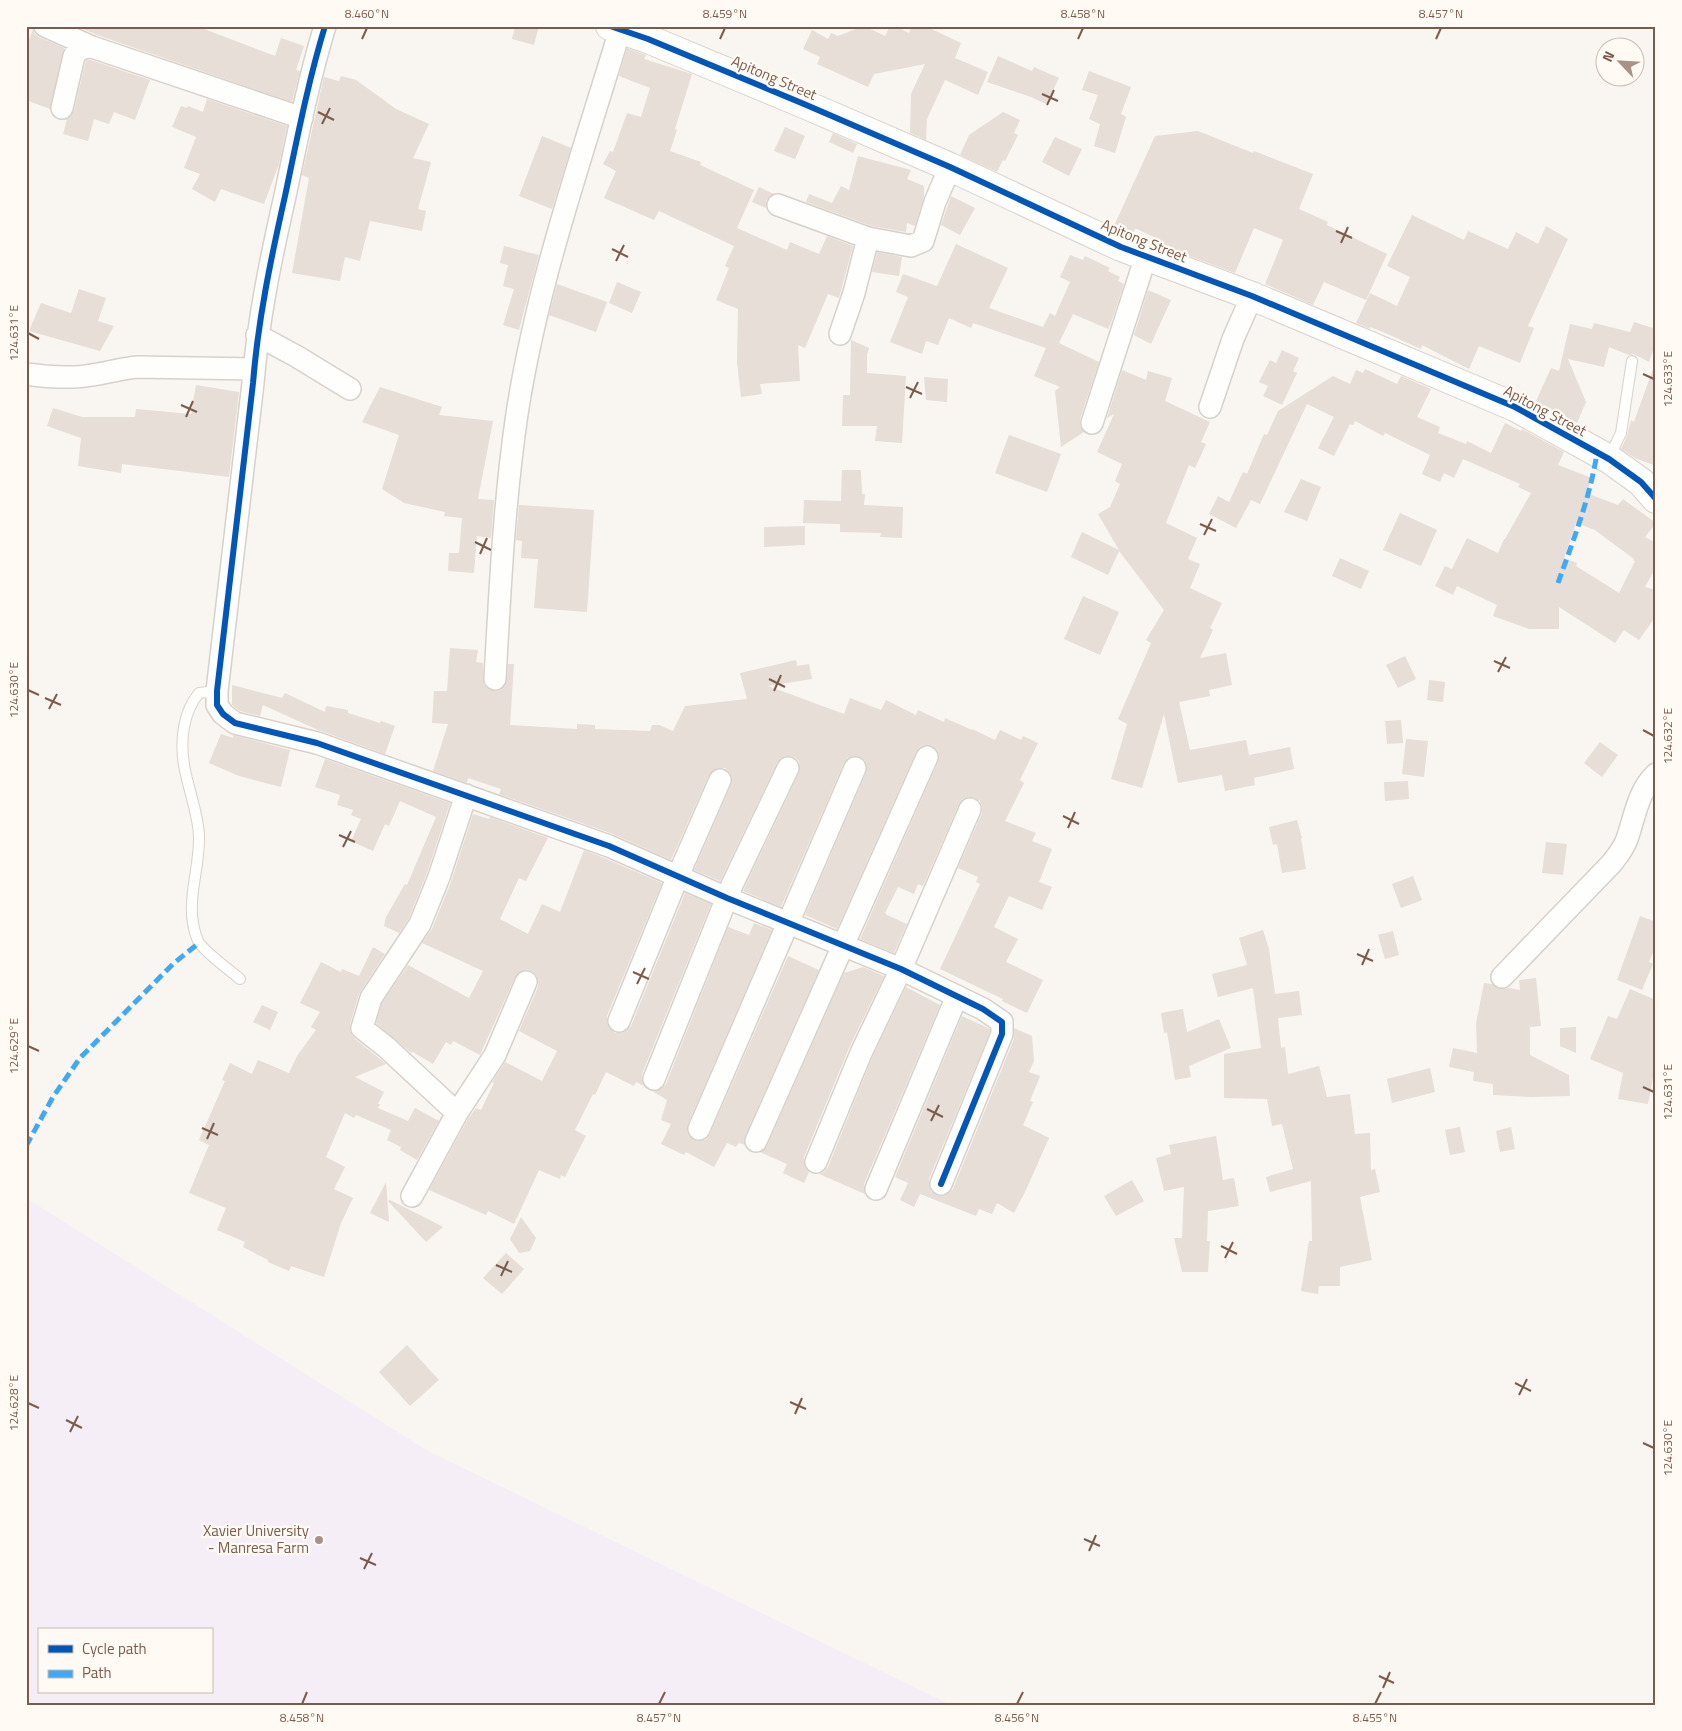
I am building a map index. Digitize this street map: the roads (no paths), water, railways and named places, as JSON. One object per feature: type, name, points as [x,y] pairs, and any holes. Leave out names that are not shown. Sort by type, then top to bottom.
[{"type":"street","points":[[45,26],[92,47],[302,118]]},
{"type":"street","points":[[325,26],[302,118],[270,263],[257,335],[217,690],[217,705],[223,714],[235,723],[317,743],[609,846],[727,898],[901,969],[983,1009],[1002,1022],[1002,1034],[941,1184]]},
{"type":"street","points":[[495,678],[505,514],[519,403],[539,306],[615,28]]},
{"type":"street","name":"Apitong Street","points":[[615,28],[648,39],[950,167],[1121,247],[1252,296],[1515,407],[1609,459],[1641,482],[1656,499]]},
{"type":"street","points":[[62,108],[74,56],[78,50],[92,47]]},
{"type":"street","points":[[778,205],[868,238],[911,246],[924,241],[935,202],[950,167]]},
{"type":"street","points":[[840,334],[854,293],[868,238]]},
{"type":"street","points":[[1092,423],[1146,256]]},
{"type":"street","points":[[1210,407],[1233,339],[1252,296]]},
{"type":"street","points":[[257,335],[350,389]]},
{"type":"street","points":[[26,374],[59,377],[84,376],[138,367],[254,369]]},
{"type":"street","points":[[756,1141],[844,947],[927,756]]},
{"type":"street","points":[[654,1079],[727,898],[788,768]]},
{"type":"street","points":[[699,1129],[855,768]]},
{"type":"street","points":[[1502,977],[1612,863],[1626,841],[1640,796],[1647,782],[1656,774]]},
{"type":"street","points":[[619,1021],[678,876],[720,780]]},
{"type":"street","points":[[457,1113],[386,1047],[362,1028],[371,998],[420,924],[440,877],[466,795]]},
{"type":"street","points":[[816,1162],[861,1053],[901,969],[970,809]]},
{"type":"street","points":[[412,1196],[457,1113],[494,1055],[526,982]]},
{"type":"street","points":[[876,1189],[957,996]]},
{"type":"lane","points":[[1609,459],[1621,433],[1632,361]]},
{"type":"lane","points":[[217,690],[199,693],[193,700],[184,726],[184,765],[192,794],[199,835],[191,897],[194,926],[199,943],[240,979]]},
{"type":"place","name":"Xavier University - Manresa Farm","points":[[319,1540]]}]
